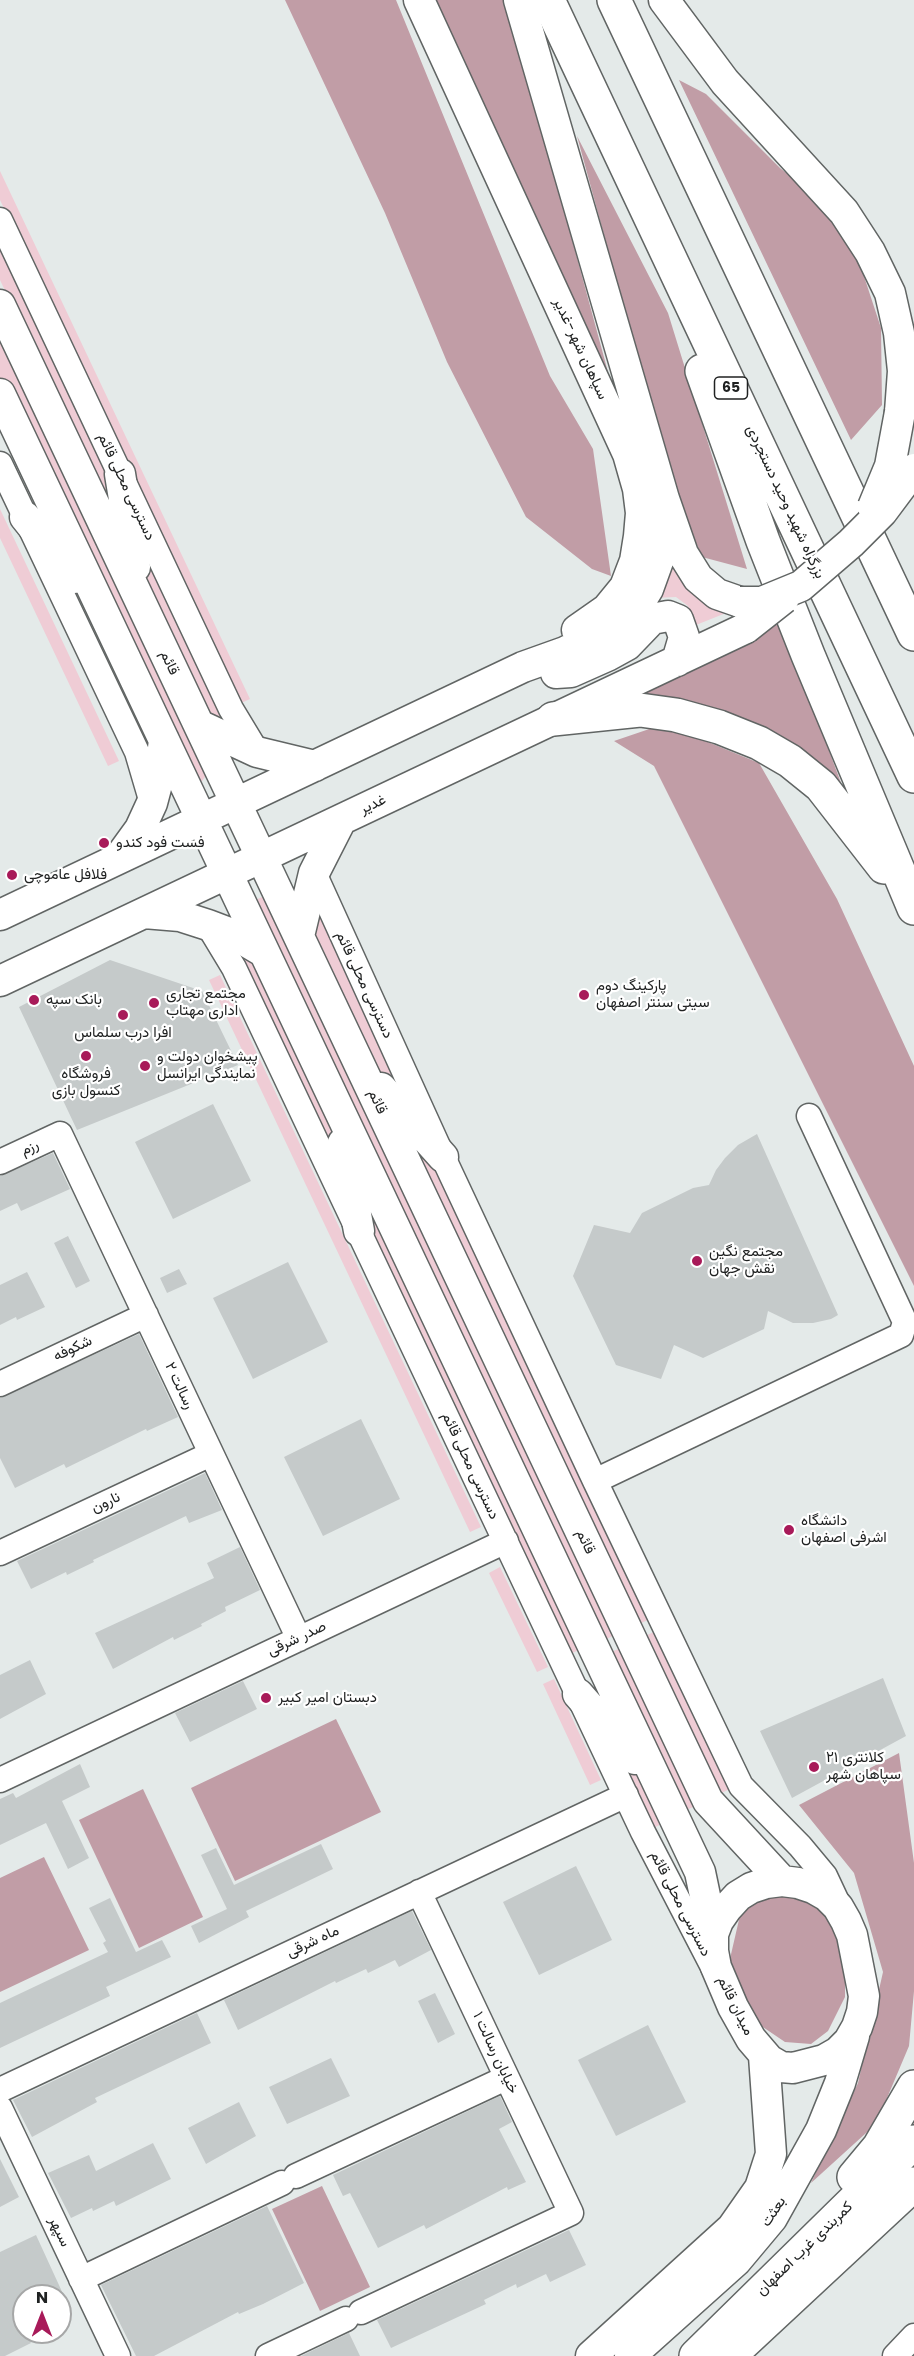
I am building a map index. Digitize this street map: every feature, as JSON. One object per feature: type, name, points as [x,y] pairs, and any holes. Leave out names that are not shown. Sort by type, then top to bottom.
[{"type":"highway","name":"بزرگراه شهید وحید دستجردی","points":[[548,0],[914,777]]},
{"type":"highway","points":[[614,0],[914,634]]},
{"type":"highway","points":[[639,192],[763,541],[912,905]]},
{"type":"highway","points":[[553,719],[640,710],[676,715],[719,727],[759,742],[790,761],[821,786],[912,905]]},
{"type":"highway","points":[[750,2303],[879,2147],[914,2086]]},
{"type":"highway","name":"کمربندی غرب اصفهان","points":[[696,2356],[914,2142]]},
{"type":"highway","name":"کمربندی غرب اصفهان","points":[[729,2356],[914,2184]]},
{"type":"main road","name":"سپاهان شهر-غدیر","points":[[419,0],[628,454],[638,489],[641,513],[639,536],[635,561],[625,587],[607,609],[511,673]]},
{"type":"main road","points":[[519,0],[664,499],[683,554],[698,578],[743,615],[762,602],[801,586],[882,512],[911,476]]},
{"type":"main road","points":[[664,0],[725,82],[844,212],[861,238],[914,306]]},
{"type":"main road","points":[[850,543],[880,492],[890,466],[900,412],[903,371],[899,333],[890,293],[861,238]]},
{"type":"main road","name":"قائم","points":[[0,305],[708,1801],[782,1881]]},
{"type":"main road","points":[[0,394],[700,1872],[713,1934]]},
{"type":"main road","points":[[120,474],[141,603]]},
{"type":"main road","points":[[0,915],[511,673],[565,652],[623,623],[638,607],[648,589],[661,553],[664,499]]},
{"type":"main road","points":[[25,517],[106,618]]},
{"type":"main road","name":"غدیر","points":[[0,981],[676,661],[743,615]]},
{"type":"main road","points":[[511,673],[571,672],[627,645],[652,619],[668,616],[678,620],[684,637],[676,661]]},
{"type":"main road","points":[[199,725],[257,752],[315,766]]},
{"type":"main road","points":[[118,859],[140,829],[152,802],[160,773],[164,740]]},
{"type":"main road","points":[[180,774],[190,787],[201,789],[213,780],[216,773],[215,759]]},
{"type":"main road","points":[[299,936],[314,873],[340,820]]},
{"type":"main road","points":[[248,917],[244,903],[247,897],[258,891],[272,892],[283,902]]},
{"type":"main road","points":[[144,913],[180,916],[208,925],[237,936],[264,952]]},
{"type":"main road","points":[[358,1063],[443,1157]]},
{"type":"main road","points":[[336,1105],[358,1231]]},
{"type":"main road","points":[[578,1694],[659,1786]]},
{"type":"main road","points":[[713,1934],[722,1914],[738,1896],[759,1885],[782,1881],[806,1885],[827,1896],[838,1907],[846,1921],[857,1958],[864,1996],[862,2012],[849,2041],[838,2052],[809,2066],[781,2067],[764,2056]]},
{"type":"main road","name":"میدان قائم","points":[[713,1934],[716,1967],[733,2007],[764,2056]]},
{"type":"main road","name":"بعثت","points":[[630,2356],[736,2261],[772,2218],[821,2130],[840,2084],[857,2027]]},
{"type":"main road","name":"بعثت","points":[[591,2356],[732,2228],[760,2188],[771,2154],[764,2056]]},
{"type":"street","name":"دسترسی محلی قائم","points":[[0,220],[231,709],[257,752]]},
{"type":"street","points":[[0,464],[136,752],[152,802]]},
{"type":"street","name":"دسترسی محلی قائم","points":[[314,873],[443,1157],[741,1786],[800,1846],[825,1876],[846,1921]]},
{"type":"street","name":"دسترسی محلی قائم","points":[[208,925],[234,968],[626,1795],[733,2007]]},
{"type":"street","points":[[595,1481],[901,1335],[905,1322],[809,1116]]},
{"type":"street","name":"رزم","points":[[0,1162],[60,1134]]},
{"type":"street","name":"رسالت ۲","points":[[60,1134],[299,1639]]},
{"type":"street","name":"شکوفه","points":[[0,1384],[146,1315]]},
{"type":"street","name":"نارون","points":[[0,1553],[211,1454]]},
{"type":"street","name":"صدر شرقی","points":[[0,1780],[506,1541]]},
{"type":"street","name":"ماه شرقی","points":[[0,2090],[626,1795]]},
{"type":"street","name":"خیابان رسالت ۱","points":[[268,2356],[570,2213],[419,1892]]},
{"type":"street","points":[[81,2279],[506,2078]]},
{"type":"street","name":"سپهر","points":[[0,2108],[118,2356]]},
{"type":"street","points":[[895,2356],[914,2336]]},
{"type":"shaded area","points":[[285,0],[396,0],[550,376],[593,449],[611,576],[592,569],[526,517],[447,362],[385,213]]},
{"type":"shaded area","points":[[431,0],[504,0],[512,18],[618,409]]},
{"type":"shaded area","points":[[679,80],[706,94],[780,168],[822,202],[857,255],[881,328],[882,405],[851,440]]},
{"type":"shaded area","points":[[577,136],[668,313],[747,569],[702,557],[673,488]]},
{"type":"shaded area","points":[[0,171],[250,699],[239,704],[0,200]]},
{"type":"shaded area","points":[[0,241],[113,479],[118,529],[0,280]]},
{"type":"shaded area","points":[[0,330],[208,773],[202,781],[197,782],[188,776],[0,378]]},
{"type":"shaded area","points":[[0,509],[119,761],[108,766],[0,538]]},
{"type":"shaded area","points":[[145,547],[232,731],[209,720],[147,590]]},
{"type":"shaded area","points":[[668,552],[677,573],[698,595],[736,609],[696,625],[688,606],[676,597],[654,598]]},
{"type":"shaded area","points":[[781,622],[847,799],[638,693]]},
{"type":"shaded area","points":[[664,724],[759,763],[837,899],[914,1066],[914,1286],[654,766],[614,741]]},
{"type":"shaded area","points":[[262,897],[267,899],[617,1634],[598,1643],[253,901]]},
{"type":"shaded area","points":[[315,906],[404,1095],[372,1065],[308,931]]},
{"type":"shaded area","points":[[231,944],[255,956],[331,1116],[334,1160]]},
{"type":"shaded area","points":[[220,975],[481,1527],[470,1532],[209,980]]},
{"type":"shaded area","points":[[399,1123],[435,1160],[652,1618],[637,1625]]},
{"type":"shaded area","points":[[359,1173],[584,1647],[569,1655],[365,1223]]},
{"type":"shaded area","points":[[500,1567],[548,1667],[537,1672],[489,1573]]},
{"type":"shaded area","points":[[658,1630],[732,1788],[717,1795],[643,1637]]},
{"type":"shaded area","points":[[623,1647],[698,1805],[679,1813],[604,1655]]},
{"type":"shaded area","points":[[554,1679],[601,1780],[590,1785],[543,1684]]},
{"type":"shaded area","points":[[336,1719],[381,1812],[235,1881],[191,1788]]},
{"type":"shaded area","points":[[899,1753],[914,1863],[914,1991],[909,2046],[876,2124],[811,2183],[858,2083],[883,1972],[854,1873],[799,1805]]},
{"type":"shaded area","points":[[617,1756],[649,1786],[666,1822],[651,1829]]},
{"type":"shaded area","points":[[143,1789],[203,1917],[139,1948],[79,1820]]},
{"type":"shaded area","points":[[44,1857],[89,1950],[0,1992],[0,1878]]},
{"type":"shaded area","points":[[770,1889],[801,1891],[826,1915],[845,1949],[845,1997],[828,2031],[811,2044],[785,2042],[748,2017],[729,1963],[741,1911]]},
{"type":"shaded area","points":[[322,2186],[370,2287],[320,2311],[272,2209]]},
{"type":"building","points":[[110,960],[202,991],[238,1065],[77,1130],[19,1007]]},
{"type":"building","points":[[213,1104],[251,1181],[173,1219],[135,1142]]},
{"type":"building","name":"مجتمع نگین نقش جهان","points":[[757,1134],[838,1315],[813,1323],[793,1323],[768,1311],[764,1329],[703,1358],[674,1345],[661,1379],[616,1365],[573,1276],[594,1225],[630,1233],[642,1213],[693,1188],[709,1185],[725,1158],[738,1145]]},
{"type":"building","points":[[53,1153],[70,1189],[21,1211],[17,1203],[0,1211],[0,1176]]},
{"type":"building","points":[[68,1236],[90,1281],[76,1288],[54,1243]]},
{"type":"building","points":[[288,1262],[328,1342],[253,1379],[213,1298]]},
{"type":"building","points":[[179,1269],[187,1284],[167,1293],[160,1278]]},
{"type":"building","points":[[27,1272],[45,1307],[0,1325],[0,1285]]},
{"type":"building","points":[[139,1334],[178,1417],[147,1431],[146,1429],[66,1468],[64,1464],[15,1488],[0,1458],[0,1398]]},
{"type":"building","points":[[361,1419],[400,1499],[323,1536],[284,1457]]},
{"type":"building","points":[[205,1473],[222,1510],[189,1523],[186,1516],[93,1560],[94,1562],[67,1575],[66,1572],[31,1589],[17,1561]]},
{"type":"building","points":[[240,1547],[260,1590],[225,1607],[226,1611],[201,1624],[202,1626],[174,1640],[173,1637],[113,1669],[95,1633],[214,1578],[207,1563]]},
{"type":"building","points":[[30,1660],[46,1694],[0,1719],[0,1675]]},
{"type":"building","name":"کلانتری ۲۱ سپاهان شهر","points":[[883,1678],[906,1736],[792,1798],[760,1731]]},
{"type":"building","points":[[243,1681],[257,1709],[190,1742],[175,1713]]},
{"type":"building","points":[[80,1764],[90,1787],[62,1801],[89,1858],[68,1869],[46,1823],[0,1845],[0,1799],[13,1793],[16,1798]]},
{"type":"building","points":[[321,1844],[333,1869],[246,1911],[249,1917],[199,1943],[191,1926],[227,1909],[201,1855],[216,1848],[234,1885]]},
{"type":"building","points":[[576,1866],[612,1940],[539,1975],[503,1902]]},
{"type":"building","points":[[110,1898],[136,1952],[162,1940],[171,1957],[106,1987],[110,1996],[0,2048],[0,2003],[108,1952],[103,1943],[106,1941],[89,1908]]},
{"type":"building","points":[[412,1911],[431,1950],[399,1967],[395,1960],[368,1973],[366,1969],[336,1983],[335,1981],[238,2030],[224,2000]]},
{"type":"building","points":[[435,1993],[455,2034],[438,2043],[418,2001]]},
{"type":"building","points":[[197,2013],[211,2043],[95,2098],[97,2102],[32,2137],[13,2100]]},
{"type":"building","points":[[648,2025],[686,2102],[616,2136],[578,2060]]},
{"type":"building","points":[[331,2058],[350,2096],[287,2124],[269,2087]]},
{"type":"building","points":[[500,2096],[512,2122],[499,2129],[526,2182],[508,2190],[507,2187],[426,2229],[424,2225],[378,2248],[350,2193],[343,2196],[333,2175]]},
{"type":"building","points":[[239,2102],[256,2136],[206,2164],[188,2128]]},
{"type":"building","points":[[153,2143],[171,2179],[116,2206],[114,2201],[71,2218],[48,2173],[89,2155],[96,2171]]},
{"type":"building","points":[[0,2159],[19,2197],[0,2207]]},
{"type":"building","points":[[267,2206],[304,2283],[263,2304],[239,2314],[238,2312],[154,2356],[136,2356],[101,2285]]},
{"type":"building","points":[[569,2230],[586,2265],[550,2282],[546,2274],[517,2288],[516,2284],[484,2300],[486,2304],[391,2348],[377,2320]]},
{"type":"building","points":[[36,2235],[58,2284],[12,2284],[12,2344],[29,2344],[5,2356],[0,2356],[0,2252]]},
{"type":"building","points":[[349,2333],[360,2356],[301,2356]]},
{"type":"place","name":"فست فود کندو","points":[[104,843]]},
{"type":"place","name":"فلافل عاموچی","points":[[12,875]]},
{"type":"place","name":"پارکینگ دوم سیتی سنتر اصفهان","points":[[584,995]]},
{"type":"place","name":"بانک سپه","points":[[34,1000]]},
{"type":"place","name":"مجتمع تجاری اداری مهتاب","points":[[154,1003]]},
{"type":"place","name":"افرا درب سلماس","points":[[123,1015]]},
{"type":"place","name":"فروشگاه کنسول بازی","points":[[86,1056]]},
{"type":"place","name":"پیشخوان دولت و نمایندگی ایرانسل","points":[[145,1066]]},
{"type":"place","name":"مجتمع نگین نقش جهان","points":[[697,1261]]},
{"type":"place","name":"دانشگاه اشرفی اصفهان","points":[[789,1530]]},
{"type":"place","name":"دبستان امیر کبیر","points":[[266,1698]]},
{"type":"place","name":"کلانتری ۲۱ سپاهان شهر","points":[[814,1767]]}]
